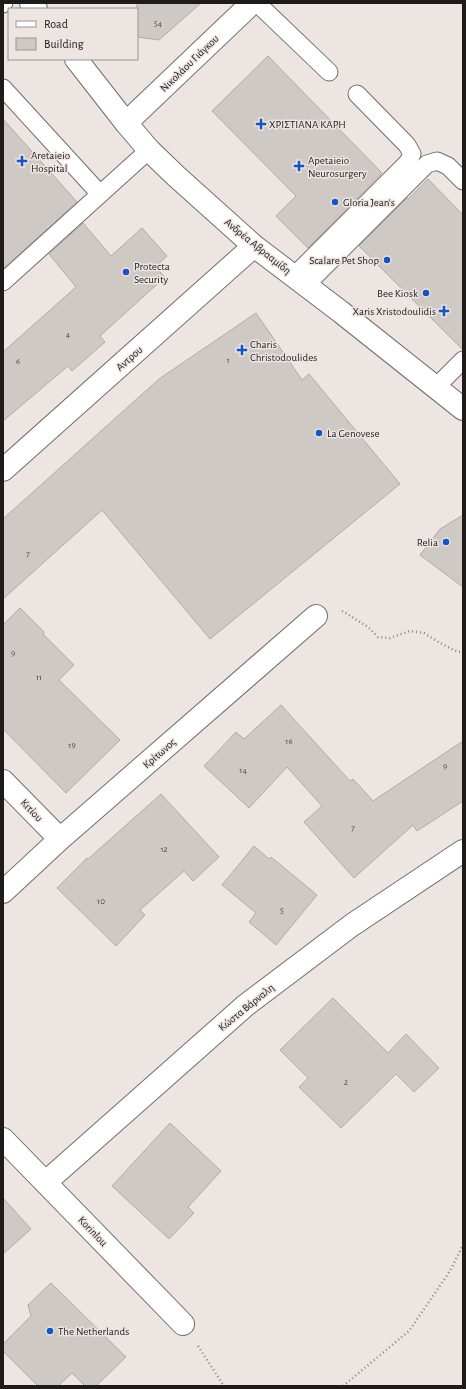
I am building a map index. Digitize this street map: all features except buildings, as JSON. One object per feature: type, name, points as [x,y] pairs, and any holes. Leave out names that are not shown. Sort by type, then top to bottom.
[{"type":"street","name":"Νικολάου Γιάγκου","points":[[126,123],[252,3]]},
{"type":"street","name":"Ανδρέα Αβρααμίδη","points":[[77,60],[149,150],[176,176],[254,246],[463,409]]},
{"type":"street","name":"Αντρου","points":[[3,470],[254,246]]},
{"type":"street","name":"Κρίτωνος","points":[[3,892],[60,839],[316,616]]},
{"type":"street","name":"Κιτίου","points":[[3,781],[60,839]]},
{"type":"street","name":"Κώστα Βάρναλη","points":[[46,1182],[246,1005],[352,925],[463,851]]},
{"type":"street","name":"Korinlou","points":[[3,1139],[183,1324]]},
{"type":"lane","points":[[257,3],[329,72]]},
{"type":"lane","points":[[3,88],[100,194]]},
{"type":"lane","points":[[300,281],[408,162],[412,154],[407,145],[357,94]]},
{"type":"lane","points":[[3,282],[149,150]]},
{"type":"lane","points":[[300,281],[427,164],[437,161],[448,166],[463,181]]},
{"type":"lane","points":[[436,387],[463,360]]},
{"type":"path","points":[[316,616],[332,611],[344,612],[368,627],[378,636],[390,638],[410,631],[424,633],[458,652],[463,652]]},
{"type":"path","points":[[343,1386],[409,1330],[450,1271],[463,1245]]},
{"type":"path","points":[[183,1324],[224,1386]]},
{"type":"place","name":"ΧΡΙΣΤΙΑΝΑ ΚΑΡΗ","points":[[261,124]]},
{"type":"place","name":"Aretaieio Hospital","points":[[22,161]]},
{"type":"place","name":"Apetaieio Neurosurgery","points":[[299,166]]},
{"type":"place","name":"Gloria Jean's","points":[[335,202]]},
{"type":"place","name":"Scalare Pet Shop","points":[[387,260]]},
{"type":"place","name":"Protecta Security","points":[[126,272]]},
{"type":"place","name":"Bee Kiosk","points":[[426,293]]},
{"type":"place","name":"Xaris Xristodoulidis","points":[[444,311]]},
{"type":"place","name":"Charis Christodoulides","points":[[242,350]]},
{"type":"place","name":"La Genovese","points":[[319,433]]},
{"type":"place","name":"Relia","points":[[446,542]]},
{"type":"place","name":"The Netherlands","points":[[50,1331]]}]
